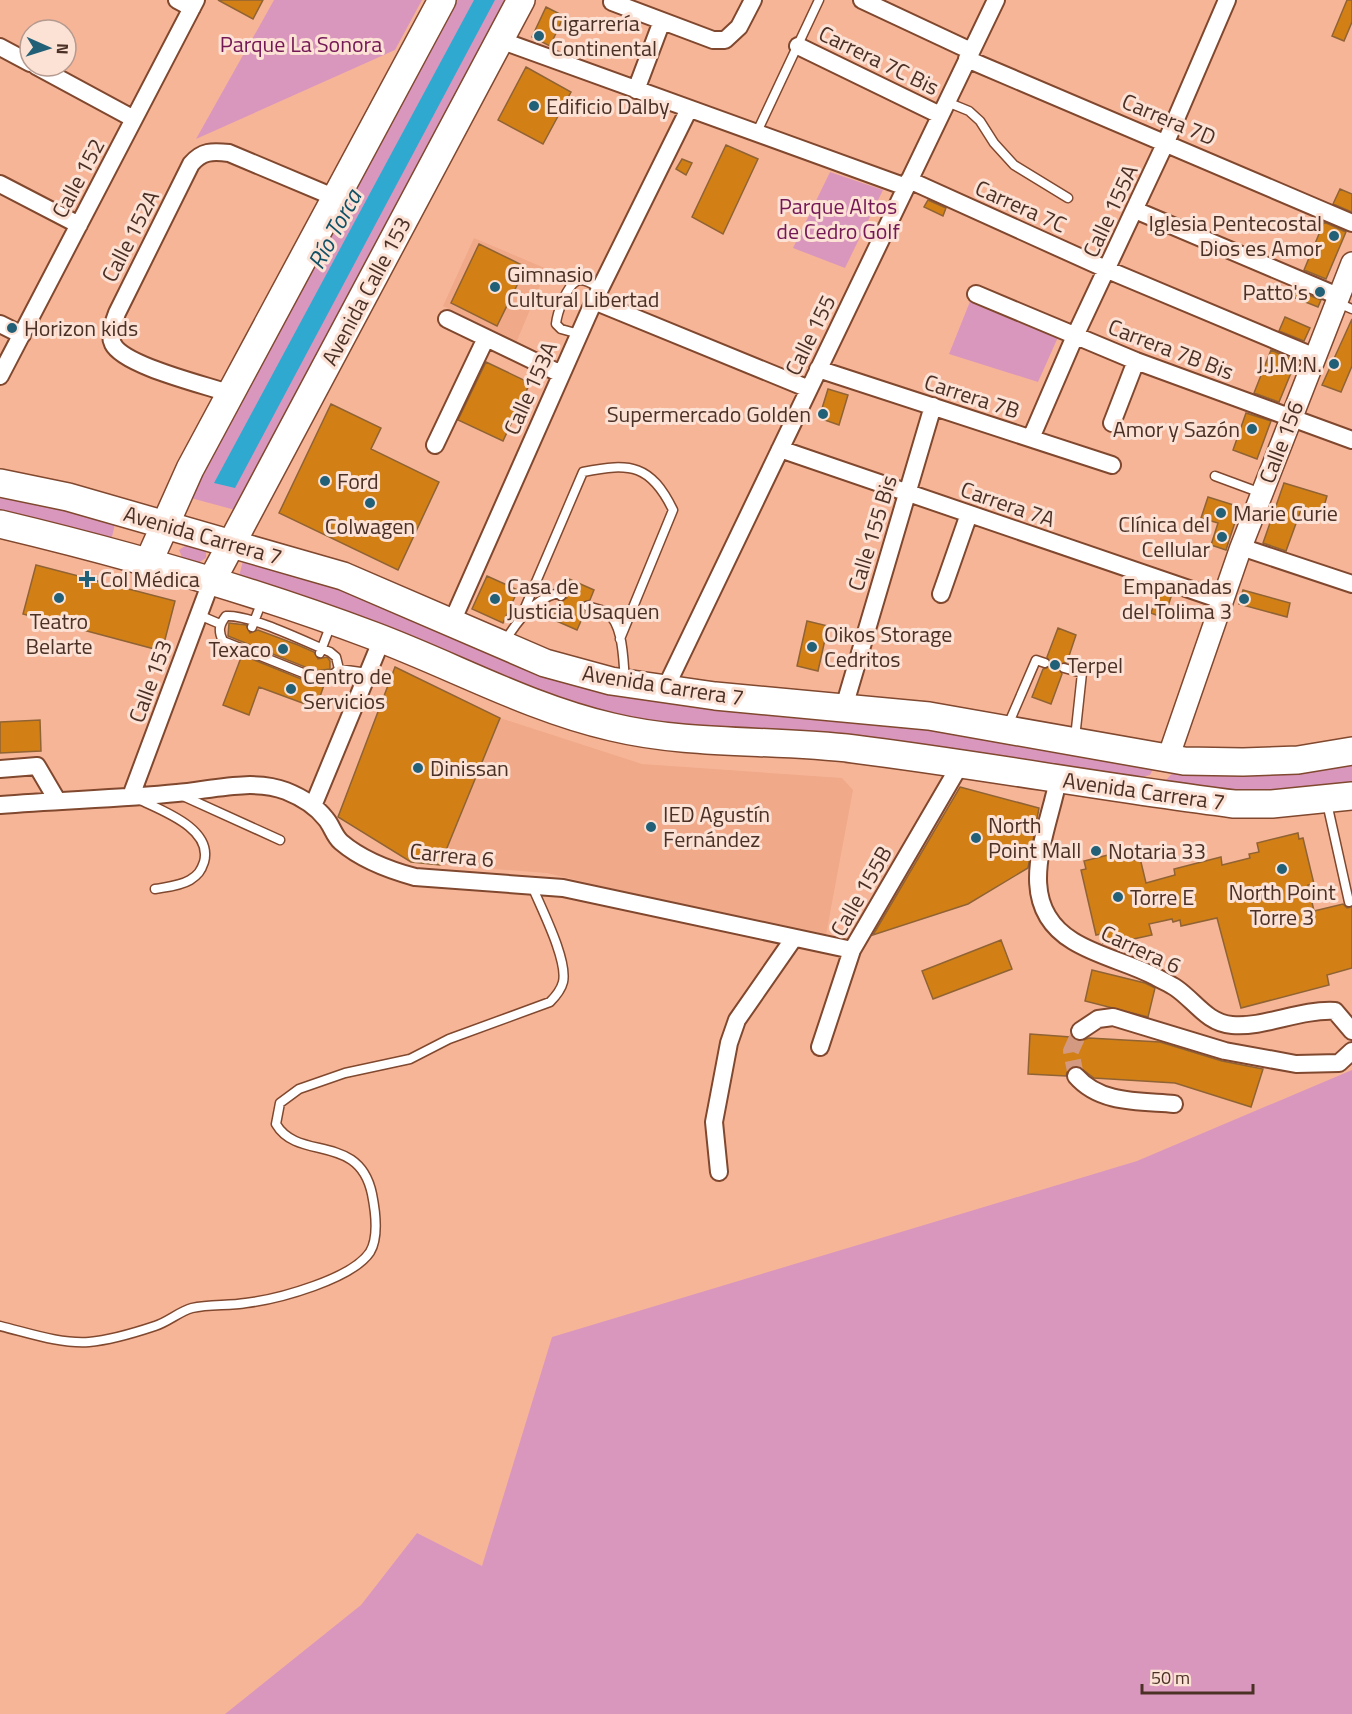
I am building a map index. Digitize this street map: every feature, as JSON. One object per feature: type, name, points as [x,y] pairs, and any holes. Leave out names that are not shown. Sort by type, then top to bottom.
[{"type":"main road","points":[[148,563],[165,524],[231,394],[442,0]]},
{"type":"main road","name":"Avenida Calle 153","points":[[211,582],[521,0]]},
{"type":"main road","name":"Avenida Carrera 7","points":[[0,483],[68,497],[343,576],[501,646],[554,666],[626,684],[929,717],[1168,758],[1243,762],[1298,760],[1352,751]]},
{"type":"main road","name":"Avenida Carrera 7","points":[[0,524],[211,582],[256,615],[332,620],[382,639],[496,689],[574,717],[615,728],[748,742],[851,749],[1234,804],[1272,804],[1339,797]]},
{"type":"main road","points":[[1086,783],[1147,782],[1157,778],[1164,771],[1168,758]]},
{"type":"street","points":[[612,2],[713,40],[725,40],[739,27],[753,0]]},
{"type":"street","name":"Carrera 7D","points":[[862,0],[884,5],[969,55],[1352,223]]},
{"type":"street","name":"Calle 155","points":[[665,690],[996,0]]},
{"type":"street","name":"Calle 155A","points":[[1031,438],[1075,336],[1108,270],[1166,142],[1227,0]]},
{"type":"street","name":"Calle 152","points":[[0,376],[134,119],[188,3]]},
{"type":"street","points":[[636,90],[662,21]]},
{"type":"street","name":"Carrera 7C","points":[[500,40],[756,134],[907,184],[1315,357]]},
{"type":"street","name":"Carrera 7C Bis","points":[[798,46],[944,109]]},
{"type":"street","points":[[0,47],[18,57]]},
{"type":"street","points":[[58,78],[134,119]]},
{"type":"street","name":"Calle 153A","points":[[451,624],[597,295],[689,109]]},
{"type":"street","name":"Calle 152A","points":[[231,394],[136,362],[121,354],[112,343],[111,329],[117,313],[191,164],[200,154],[215,151],[229,153],[336,198]]},
{"type":"street","points":[[0,184],[79,225]]},
{"type":"street","points":[[1135,210],[1342,302]]},
{"type":"street","name":"Calle 156","points":[[1168,758],[1221,600],[1315,357],[1342,302],[1352,263]]},
{"type":"street","name":"Carrera 7B Bis","points":[[976,294],[1136,361],[1352,440]]},
{"type":"street","points":[[597,295],[808,389]]},
{"type":"street","points":[[447,319],[561,374]]},
{"type":"street","points":[[0,324],[22,335]]},
{"type":"street","points":[[435,445],[486,338]]},
{"type":"street","points":[[1112,423],[1136,361]]},
{"type":"street","name":"Carrera 7B","points":[[819,369],[1112,465]]},
{"type":"street","name":"Calle 155 Bis","points":[[844,707],[933,406]]},
{"type":"street","name":"Carrera 7A","points":[[780,449],[1221,600]]},
{"type":"street","points":[[941,594],[969,514]]},
{"type":"street","points":[[1241,548],[1352,584]]},
{"type":"street","name":"Calle 153","points":[[131,796],[211,582]]},
{"type":"street","points":[[313,806],[382,639]]},
{"type":"street","name":"Calle 155B","points":[[820,1047],[852,950],[960,765]]},
{"type":"street","points":[[0,768],[36,766],[57,800]]},
{"type":"street","name":"Carrera 6","points":[[1059,780],[1035,880],[1043,912],[1055,929],[1074,942],[1147,972],[1177,989],[1219,1023],[1233,1026],[1317,1010],[1335,1011],[1352,1031]]},
{"type":"street","name":"Carrera 6","points":[[0,805],[249,786],[282,790],[313,806],[326,819],[339,840],[356,853],[392,870],[414,877],[563,888],[852,950]]},
{"type":"street","points":[[719,1172],[714,1122],[729,1043],[737,1020],[794,938]]},
{"type":"street","points":[[1080,1031],[1098,1019],[1113,1017],[1225,1051],[1296,1064],[1339,1063],[1352,1051]]},
{"type":"street","points":[[1076,1076],[1085,1086],[1101,1096],[1174,1104]]},
{"type":"lane","points":[[756,134],[819,0]]},
{"type":"lane","points":[[944,109],[969,111],[980,121],[1014,165],[1068,198]]},
{"type":"lane","points":[[579,334],[561,329],[556,324],[565,299],[577,281],[582,280],[597,295]]},
{"type":"lane","points":[[501,646],[521,616],[583,472],[604,468],[641,470],[662,487],[673,510],[620,639]]},
{"type":"lane","points":[[1215,477],[1262,493]]},
{"type":"lane","points":[[521,616],[545,597],[558,593],[561,596]]},
{"type":"lane","points":[[587,606],[606,612],[614,622],[620,639],[626,684]]},
{"type":"lane","points":[[199,615],[220,624]]},
{"type":"lane","points":[[339,669],[336,657],[256,615],[226,616],[220,624],[219,634],[223,641],[314,674],[322,680],[330,677],[339,669],[369,673]]},
{"type":"lane","points":[[321,651],[332,620]]},
{"type":"lane","points":[[1005,730],[1036,660],[1045,663]]},
{"type":"lane","points":[[1064,668],[1082,673],[1075,741]]},
{"type":"lane","points":[[177,793],[280,840]]},
{"type":"lane","points":[[131,796],[169,814],[187,826],[200,839],[206,855],[201,872],[189,881],[154,890]]},
{"type":"lane","points":[[1339,797],[1349,902]]},
{"type":"lane","points":[[0,1326],[60,1340],[88,1342],[110,1339],[158,1325],[189,1309],[247,1303],[283,1295],[352,1269],[371,1250],[376,1221],[372,1191],[358,1164],[344,1155],[337,1151],[301,1144],[281,1134],[276,1124],[280,1103],[299,1089],[345,1073],[410,1059],[449,1039],[550,1002],[559,993],[563,980],[563,965],[532,884]]},
{"type":"shaded area","name":"Gimnasio Cultural Libertad","points":[[474,238],[547,269],[516,343],[443,306]]},
{"type":"shaded area","name":"IED Agustín Fernández","points":[[500,718],[642,764],[842,778],[853,790],[826,935],[672,903],[547,873],[440,865]]},
{"type":"green space","name":"Parque La Sonora","points":[[274,0],[422,0],[395,50],[196,139]]},
{"type":"green space","points":[[451,0],[513,0],[239,511],[187,497]]},
{"type":"green space","name":"Parque Altos de Cedro Golf","points":[[830,172],[883,190],[845,268],[793,248]]},
{"type":"green space","points":[[971,299],[1059,335],[1038,382],[949,354]]},
{"type":"green space","points":[[0,494],[116,520],[111,541],[0,513]]},
{"type":"green space","points":[[188,544],[206,551],[206,558],[198,563],[182,557],[179,550]]},
{"type":"green space","points":[[244,557],[355,592],[593,688],[629,697],[929,728],[1154,767],[1150,775],[1139,778],[625,720],[552,700],[238,580]]},
{"type":"green space","points":[[1352,763],[1352,784],[1246,795],[1159,788],[1176,769]]},
{"type":"green space","points":[[1352,1070],[1352,1714],[225,1714],[361,1605],[417,1533],[482,1566],[552,1337],[1137,1161]]},
{"type":"water","points":[[474,0],[495,0],[235,488],[214,483]]},
{"type":"building","points":[[218,0],[263,0],[253,19]]},
{"type":"building","points":[[1347,0],[1352,0],[1352,22],[1344,41],[1332,36]]},
{"type":"building","points":[[546,7],[564,16],[550,46],[532,37]]},
{"type":"building","name":"Edificio Dalby","points":[[526,67],[571,92],[543,144],[498,120]]},
{"type":"building","points":[[726,145],[758,159],[723,234],[692,217]]},
{"type":"building","points":[[682,159],[692,163],[686,175],[676,169]]},
{"type":"building","points":[[1340,189],[1352,194],[1352,212],[1333,204]]},
{"type":"building","points":[[928,200],[946,208],[943,216],[924,207]]},
{"type":"building","points":[[1324,222],[1346,232],[1326,279],[1304,270]]},
{"type":"building","points":[[479,244],[526,267],[497,326],[451,303]]},
{"type":"building","points":[[1296,290],[1321,300],[1318,307],[1293,297]]},
{"type":"building","points":[[1285,317],[1310,328],[1304,341],[1279,331]]},
{"type":"building","points":[[1352,319],[1352,366],[1341,392],[1322,385]]},
{"type":"building","points":[[1271,350],[1296,361],[1279,402],[1254,393]]},
{"type":"building","points":[[486,362],[530,383],[503,441],[458,420]]},
{"type":"building","points":[[828,389],[848,395],[839,425],[819,418]]},
{"type":"building","points":[[331,404],[381,428],[371,449],[439,482],[398,570],[279,513]]},
{"type":"building","points":[[1246,413],[1271,421],[1257,459],[1233,450]]},
{"type":"building","points":[[1284,483],[1327,496],[1322,513],[1302,507],[1286,551],[1263,543]]},
{"type":"building","name":"Marie Curie","points":[[1208,497],[1240,507],[1226,550],[1211,545],[1218,523],[1201,518]]},
{"type":"building","points":[[36,565],[175,601],[162,651],[23,614]]},
{"type":"building","name":"Casa de Justicia Usaquen","points":[[487,576],[518,590],[503,623],[472,609]]},
{"type":"building","points":[[569,579],[594,590],[590,600],[581,603],[585,612],[577,630],[552,619],[559,602],[567,598],[564,590]]},
{"type":"building","points":[[1159,590],[1172,594],[1164,618],[1151,613]]},
{"type":"building","points":[[1243,590],[1290,603],[1287,617],[1239,604]]},
{"type":"building","name":"Oikos Storage Cedritos","points":[[807,621],[828,626],[818,671],[797,666]]},
{"type":"building","name":"Texaco","points":[[229,623],[246,625],[250,633],[258,630],[298,645],[314,652],[318,659],[327,657],[330,661],[330,669],[315,671],[228,636]]},
{"type":"building","name":"Terpel","points":[[1058,628],[1076,635],[1067,662],[1058,666],[1062,674],[1051,704],[1032,697],[1043,669],[1051,666],[1047,657]]},
{"type":"building","points":[[242,655],[311,683],[324,685],[316,708],[259,687],[249,715],[223,705]]},
{"type":"building","name":"Dinissan","points":[[395,667],[500,718],[440,865],[411,862],[338,817]]},
{"type":"building","points":[[40,720],[41,751],[0,753],[0,722]]},
{"type":"building","name":"North Point Mall","points":[[960,787],[1039,808],[1028,868],[968,904],[873,935]]},
{"type":"building","points":[[1298,833],[1299,839],[1303,838],[1314,884],[1308,885],[1314,911],[1343,904],[1347,908],[1352,907],[1352,968],[1327,975],[1329,985],[1241,1008],[1217,918],[1181,926],[1180,920],[1173,922],[1172,919],[1149,924],[1152,935],[1115,943],[1114,940],[1103,943],[1101,934],[1096,935],[1081,870],[1086,869],[1084,861],[1120,852],[1120,855],[1132,852],[1134,860],[1140,858],[1146,883],[1175,875],[1174,869],[1221,857],[1222,865],[1250,858],[1249,854],[1259,852],[1257,843]]},
{"type":"building","points":[[1001,940],[1012,969],[933,999],[922,971]]},
{"type":"building","points":[[1092,970],[1145,983],[1155,988],[1148,1017],[1085,1001]]},
{"type":"building","points":[[1030,1034],[1071,1037],[1080,1041],[1089,1038],[1160,1042],[1222,1061],[1263,1069],[1251,1107],[1175,1083],[1094,1078],[1078,1066],[1069,1068],[1066,1076],[1028,1074]]},
{"type":"tunnel","points":[[1076,1076],[1071,1051],[1080,1031]]},
{"type":"place","name":"Cigarrería Continental","points":[[539,36]]},
{"type":"place","name":"Edificio Dalby","points":[[534,106]]},
{"type":"place","name":"Iglesia Pentecostal Dios es Amor","points":[[1334,236]]},
{"type":"place","name":"Gimnasio Cultural Libertad","points":[[495,287]]},
{"type":"place","name":"Patto's","points":[[1320,292]]},
{"type":"place","name":"Horizon kids","points":[[12,328]]},
{"type":"place","name":"J.J.M.N.","points":[[1334,364]]},
{"type":"place","name":"Supermercado Golden","points":[[823,414]]},
{"type":"place","name":"Amor y Sazón","points":[[1252,429]]},
{"type":"place","name":"Ford","points":[[325,481]]},
{"type":"place","name":"Colwagen","points":[[370,503]]},
{"type":"place","name":"Marie Curie","points":[[1221,513]]},
{"type":"place","name":"Clínica del Cellular","points":[[1222,537]]},
{"type":"place","name":"Col Médica","points":[[87,579]]},
{"type":"place","name":"Teatro Belarte","points":[[59,598]]},
{"type":"place","name":"Casa de Justicia Usaquen","points":[[495,599]]},
{"type":"place","name":"Empanadas del Tolima 3","points":[[1244,599]]},
{"type":"place","name":"Oikos Storage Cedritos","points":[[812,647]]},
{"type":"place","name":"Texaco","points":[[283,649]]},
{"type":"place","name":"Terpel","points":[[1055,665]]},
{"type":"place","name":"Centro de Servicios","points":[[291,689]]},
{"type":"place","name":"Dinissan","points":[[418,768]]},
{"type":"place","name":"IED Agustín Fernández","points":[[651,827]]},
{"type":"place","name":"North Point Mall","points":[[976,838]]},
{"type":"place","name":"Notaria 33","points":[[1096,851]]},
{"type":"place","name":"North Point Torre 3","points":[[1282,869]]},
{"type":"place","name":"Torre E","points":[[1118,897]]},
{"type":"water label","name":"Río Torca","points":[[334,229]]}]
